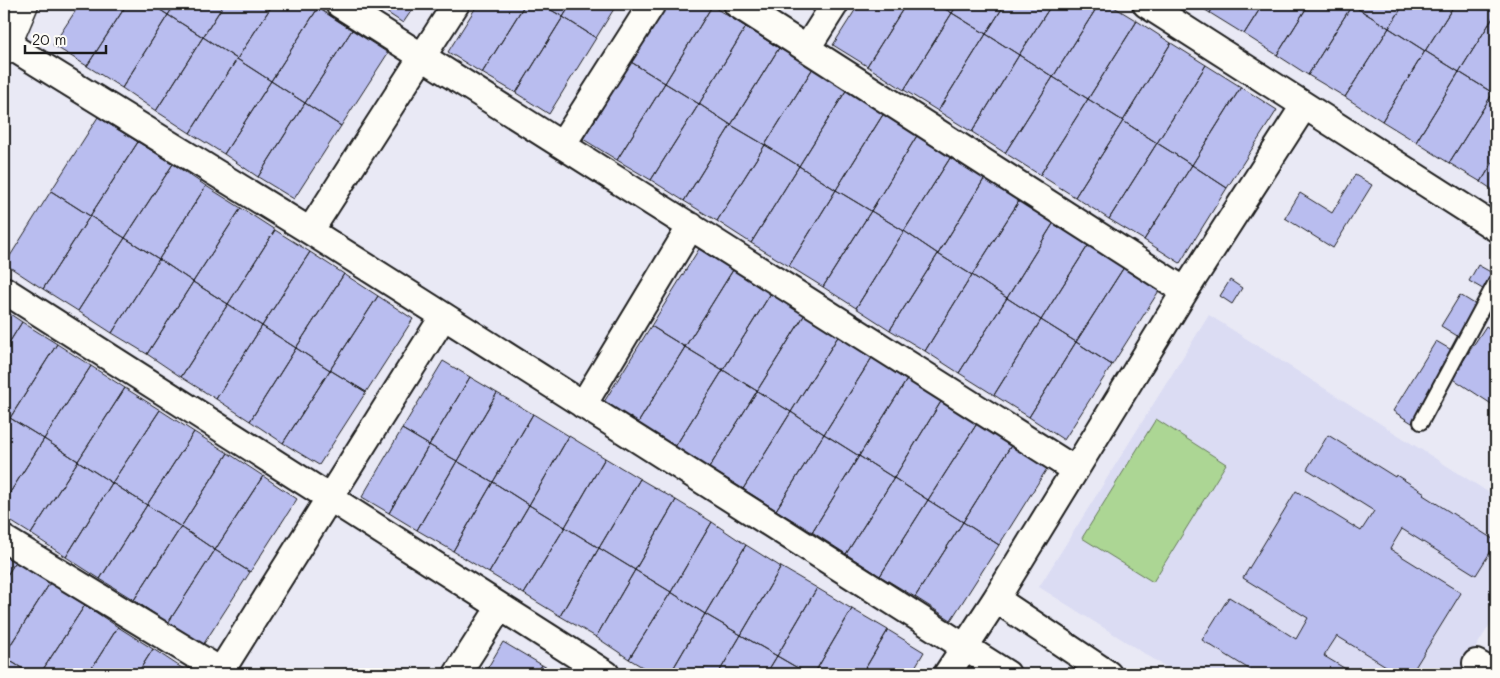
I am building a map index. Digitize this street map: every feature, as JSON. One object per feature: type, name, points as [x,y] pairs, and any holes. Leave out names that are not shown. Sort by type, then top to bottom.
[{"type":"street","points":[[24,4],[5,48],[310,231],[1007,674]]},
{"type":"street","points":[[339,4],[1075,470]]},
{"type":"street","points":[[310,231],[456,4]]},
{"type":"street","points":[[562,145],[652,4]]},
{"type":"street","points":[[737,4],[1185,292]]},
{"type":"street","points":[[807,48],[835,4]]},
{"type":"street","points":[[1146,4],[1496,228]]},
{"type":"street","points":[[947,674],[996,599],[1185,292],[1304,106]]},
{"type":"street","points":[[583,405],[691,226]]},
{"type":"street","points":[[4,290],[606,674]]},
{"type":"street","points":[[4,539],[222,673],[443,317]]},
{"type":"street","points":[[996,599],[1108,674]]},
{"type":"street","points":[[457,674],[500,607]]},
{"type":"lane","points":[[1421,422],[1496,282]]},
{"type":"shaded area","points":[[1209,315],[1496,497],[1496,615],[1459,674],[1177,674],[1039,587]]},
{"type":"green space","points":[[1156,419],[1226,464],[1153,582],[1082,538]]},
{"type":"building","points":[[80,4],[127,4],[87,66],[53,45]]},
{"type":"building","points":[[127,4],[151,4],[168,15],[122,88],[87,66]]},
{"type":"building","points":[[151,4],[175,4],[168,15]]},
{"type":"building","points":[[175,4],[224,4],[203,37],[168,15]]},
{"type":"building","points":[[224,4],[273,4],[237,59],[203,37]]},
{"type":"building","points":[[273,4],[312,4],[318,8],[271,81],[237,59]]},
{"type":"building","points":[[374,4],[416,4],[403,23]]},
{"type":"building","points":[[478,4],[525,4],[482,73],[448,52]]},
{"type":"building","points":[[525,4],[541,4],[563,17],[516,93],[482,73]]},
{"type":"building","points":[[541,4],[571,4],[563,17]]},
{"type":"building","points":[[571,4],[617,4],[596,38],[563,17]]},
{"type":"building","points":[[667,4],[708,4],[712,6],[665,83],[631,62]]},
{"type":"building","points":[[859,4],[906,4],[867,66],[833,45]]},
{"type":"building","points":[[906,4],[936,4],[952,13],[904,90],[867,66]]},
{"type":"building","points":[[936,4],[958,4],[952,13]]},
{"type":"building","points":[[958,4],[1005,4],[986,34],[952,13]]},
{"type":"building","points":[[1005,4],[1052,4],[1019,55],[986,34]]},
{"type":"building","points":[[1052,4],[1099,4],[1053,77],[1019,55]]},
{"type":"building","points":[[1099,4],[1109,4],[1137,21],[1088,99],[1053,77]]},
{"type":"building","points":[[1196,4],[1215,4],[1210,13]]},
{"type":"building","points":[[1215,4],[1263,4],[1244,34],[1210,13]]},
{"type":"building","points":[[1263,4],[1309,4],[1277,55],[1244,34]]},
{"type":"building","points":[[1309,4],[1352,5],[1308,75],[1277,55]]},
{"type":"building","points":[[1353,4],[1404,4],[1389,28]]},
{"type":"building","points":[[1404,4],[1455,4],[1425,51],[1389,28]]},
{"type":"building","points":[[1455,4],[1496,4],[1496,13],[1459,72],[1425,51]]},
{"type":"building","points":[[1352,5],[1389,28],[1345,97],[1308,75]]},
{"type":"building","points":[[712,6],[746,27],[699,104],[665,83]]},
{"type":"building","points":[[318,8],[352,30],[305,103],[271,81]]},
{"type":"building","points":[[952,13],[986,34],[938,111],[904,90]]},
{"type":"building","points":[[1496,13],[1496,88],[1493,93],[1459,72]]},
{"type":"building","points":[[168,15],[203,37],[156,111],[122,88]]},
{"type":"building","points":[[563,17],[596,38],[549,114],[516,93]]},
{"type":"building","points":[[1137,21],[1171,43],[1123,121],[1088,99]]},
{"type":"building","points":[[746,27],[779,48],[731,125],[699,104]]},
{"type":"building","points":[[1389,28],[1425,51],[1382,121],[1345,97]]},
{"type":"building","points":[[352,30],[388,53],[341,126],[305,103]]},
{"type":"building","points":[[986,34],[1019,55],[972,132],[938,111]]},
{"type":"building","points":[[203,37],[237,59],[190,133],[156,111]]},
{"type":"building","points":[[1171,43],[1206,65],[1157,143],[1123,121]]},
{"type":"building","points":[[779,48],[813,68],[765,145],[731,125]]},
{"type":"building","points":[[1425,51],[1459,72],[1416,142],[1382,121]]},
{"type":"building","points":[[1019,55],[1053,77],[1005,153],[972,132]]},
{"type":"building","points":[[237,59],[271,81],[224,154],[190,133]]},
{"type":"building","points":[[631,62],[665,83],[617,160],[583,139]]},
{"type":"building","points":[[1206,65],[1241,87],[1192,165],[1157,143]]},
{"type":"building","points":[[813,68],[847,89],[799,166],[765,145]]},
{"type":"building","points":[[1459,72],[1493,93],[1449,163],[1416,142]]},
{"type":"building","points":[[1053,77],[1088,99],[1040,175],[1005,153]]},
{"type":"building","points":[[271,81],[305,103],[258,177],[224,154]]},
{"type":"building","points":[[665,83],[699,104],[651,180],[617,160]]},
{"type":"building","points":[[1241,87],[1277,110],[1227,188],[1192,165]]},
{"type":"building","points":[[847,89],[884,113],[836,190],[799,166]]},
{"type":"building","points":[[1493,93],[1496,95],[1496,157],[1481,182],[1449,163]]},
{"type":"building","points":[[1088,99],[1123,121],[1075,197],[1040,175]]},
{"type":"building","points":[[305,103],[341,126],[294,199],[258,177]]},
{"type":"building","points":[[699,104],[731,125],[684,201],[651,180]]},
{"type":"building","points":[[884,113],[918,134],[871,211],[836,190]]},
{"type":"building","points":[[98,117],[138,142],[90,216],[51,191]]},
{"type":"building","points":[[1123,121],[1157,143],[1109,219],[1075,197]]},
{"type":"building","points":[[731,125],[765,145],[717,221],[684,201]]},
{"type":"building","points":[[918,134],[952,155],[904,231],[871,211]]},
{"type":"building","points":[[138,142],[173,164],[125,238],[90,216]]},
{"type":"building","points":[[1157,143],[1192,165],[1144,240],[1109,219]]},
{"type":"building","points":[[765,145],[799,166],[751,243],[717,221]]},
{"type":"building","points":[[952,155],[986,176],[938,254],[904,231]]},
{"type":"building","points":[[1496,157],[1496,192],[1481,182]]},
{"type":"building","points":[[173,164],[206,186],[159,259],[125,238]]},
{"type":"building","points":[[1192,165],[1227,188],[1180,263],[1144,240]]},
{"type":"building","points":[[799,166],[836,190],[789,266],[751,243]]},
{"type":"building","points":[[1355,175],[1372,185],[1333,248],[1285,218],[1300,193],[1332,213]]},
{"type":"building","points":[[986,176],[1021,198],[972,275],[938,254]]},
{"type":"building","points":[[206,186],[241,208],[193,282],[159,259]]},
{"type":"building","points":[[836,190],[871,211],[823,287],[789,266]]},
{"type":"building","points":[[51,191],[90,216],[43,289],[5,264]]},
{"type":"building","points":[[1021,198],[1056,219],[1007,298],[972,275]]},
{"type":"building","points":[[241,208],[275,230],[228,304],[193,282]]},
{"type":"building","points":[[871,211],[904,231],[856,308],[823,287]]},
{"type":"building","points":[[90,216],[125,238],[78,311],[43,289]]},
{"type":"building","points":[[1056,219],[1091,241],[1041,320],[1007,298]]},
{"type":"building","points":[[275,230],[310,252],[262,326],[228,304]]},
{"type":"building","points":[[904,231],[938,254],[890,330],[856,308]]},
{"type":"building","points":[[125,238],[159,259],[112,333],[78,311]]},
{"type":"building","points":[[1091,241],[1126,264],[1076,342],[1041,320]]},
{"type":"building","points":[[699,249],[733,270],[685,347],[651,326]]},
{"type":"building","points":[[310,252],[344,274],[296,348],[262,326]]},
{"type":"building","points":[[938,254],[972,275],[925,351],[890,330]]},
{"type":"building","points":[[159,259],[193,282],[147,354],[112,333]]},
{"type":"building","points":[[1126,264],[1162,286],[1112,365],[1076,342]]},
{"type":"building","points":[[1478,265],[1496,275],[1488,292],[1469,281]]},
{"type":"building","points":[[733,270],[771,293],[723,370],[685,347]]},
{"type":"building","points":[[344,274],[378,296],[330,370],[296,348]]},
{"type":"building","points":[[972,275],[1007,298],[959,373],[925,351]]},
{"type":"building","points":[[1230,280],[1242,288],[1232,304],[1220,296]]},
{"type":"building","points":[[193,282],[228,304],[181,377],[147,354]]},
{"type":"building","points":[[771,293],[805,314],[757,391],[723,370]]},
{"type":"building","points":[[1460,295],[1478,306],[1459,337],[1441,326]]},
{"type":"building","points":[[378,296],[413,319],[366,392],[330,370]]},
{"type":"building","points":[[1007,298],[1041,320],[994,395],[959,373]]},
{"type":"building","points":[[228,304],[262,326],[216,399],[181,377]]},
{"type":"building","points":[[4,310],[22,322],[4,351]]},
{"type":"building","points":[[805,314],[839,335],[791,412],[757,391]]},
{"type":"building","points":[[1041,320],[1076,342],[1029,417],[994,395]]},
{"type":"building","points":[[22,322],[57,344],[10,418],[4,413],[4,351]]},
{"type":"building","points":[[262,326],[296,348],[250,421],[216,399]]},
{"type":"building","points":[[651,326],[685,347],[638,423],[604,402]]},
{"type":"building","points":[[1486,326],[1496,333],[1496,407],[1452,378]]},
{"type":"building","points":[[839,335],[873,356],[824,434],[791,412]]},
{"type":"building","points":[[1436,341],[1455,352],[1412,423],[1393,411]]},
{"type":"building","points":[[1076,342],[1112,365],[1064,440],[1029,417]]},
{"type":"building","points":[[57,344],[91,366],[44,439],[10,418]]},
{"type":"building","points":[[685,347],[723,370],[675,447],[638,423]]},
{"type":"building","points":[[296,348],[330,370],[283,443],[250,421]]},
{"type":"building","points":[[873,356],[908,378],[859,456],[824,434]]},
{"type":"building","points":[[443,361],[470,377],[429,445],[402,429]]},
{"type":"building","points":[[91,366],[125,388],[78,461],[44,439]]},
{"type":"building","points":[[330,370],[366,392],[319,465],[283,443]]},
{"type":"building","points":[[723,370],[757,391],[709,468],[675,447]]},
{"type":"building","points":[[470,377],[497,393],[457,461],[429,445]]},
{"type":"building","points":[[908,378],[942,400],[894,478],[859,456]]},
{"type":"building","points":[[125,388],[160,410],[112,483],[78,461]]},
{"type":"building","points":[[757,391],[791,412],[743,489],[709,468]]},
{"type":"building","points":[[497,393],[533,414],[493,482],[457,461]]},
{"type":"building","points":[[942,400],[978,422],[928,500],[894,478]]},
{"type":"building","points":[[160,410],[194,432],[147,505],[112,483]]},
{"type":"building","points":[[791,412],[824,434],[776,510],[743,489]]},
{"type":"building","points":[[533,414],[569,436],[529,505],[493,482]]},
{"type":"building","points":[[10,418],[44,439],[4,502],[4,427]]},
{"type":"building","points":[[978,422],[1012,444],[963,522],[928,500]]},
{"type":"building","points":[[402,429],[429,445],[389,513],[362,497]]},
{"type":"building","points":[[194,432],[228,453],[181,527],[147,505]]},
{"type":"building","points":[[824,434],[859,456],[812,532],[776,510]]},
{"type":"building","points":[[1328,435],[1395,477],[1396,475],[1425,493],[1423,495],[1496,541],[1476,575],[1402,529],[1390,549],[1461,593],[1411,674],[1399,674],[1337,636],[1324,656],[1354,674],[1257,674],[1202,640],[1229,597],[1296,639],[1308,618],[1243,578],[1296,491],[1361,531],[1374,511],[1307,469]]},
{"type":"building","points":[[569,436],[605,458],[565,527],[529,505]]},
{"type":"building","points":[[44,439],[78,461],[31,534],[4,517],[4,502]]},
{"type":"building","points":[[1012,444],[1048,467],[999,545],[963,522]]},
{"type":"building","points":[[429,445],[457,461],[417,530],[389,513]]},
{"type":"building","points":[[228,453],[263,476],[215,550],[181,527]]},
{"type":"building","points":[[859,456],[894,478],[846,554],[812,532]]},
{"type":"building","points":[[605,458],[640,479],[599,548],[565,527]]},
{"type":"building","points":[[78,461],[112,483],[66,557],[31,534]]},
{"type":"building","points":[[457,461],[493,482],[453,551],[417,530]]},
{"type":"building","points":[[263,476],[297,499],[250,572],[215,550]]},
{"type":"building","points":[[894,478],[928,500],[880,576],[846,554]]},
{"type":"building","points":[[640,479],[676,500],[635,570],[599,548]]},
{"type":"building","points":[[493,482],[529,505],[489,573],[453,551]]},
{"type":"building","points":[[112,483],[147,505],[100,579],[66,557]]},
{"type":"building","points":[[676,500],[712,522],[671,592],[635,570]]},
{"type":"building","points":[[928,500],[963,522],[915,597],[880,576]]},
{"type":"building","points":[[147,505],[181,527],[134,600],[100,579]]},
{"type":"building","points":[[529,505],[565,527],[524,594],[489,573]]},
{"type":"building","points":[[712,522],[746,545],[705,614],[671,592]]},
{"type":"building","points":[[963,522],[999,545],[951,620],[915,597]]},
{"type":"building","points":[[181,527],[215,550],[168,623],[134,600]]},
{"type":"building","points":[[565,527],[599,548],[560,616],[524,594]]},
{"type":"building","points":[[746,545],[781,567],[741,635],[705,614]]},
{"type":"building","points":[[599,548],[635,570],[596,637],[560,616]]},
{"type":"building","points":[[215,550],[250,572],[203,645],[168,623]]},
{"type":"building","points":[[4,553],[16,561],[4,580]]},
{"type":"building","points":[[16,561],[50,583],[4,655],[4,580]]},
{"type":"building","points":[[781,567],[817,588],[777,656],[741,635]]},
{"type":"building","points":[[635,570],[671,592],[629,659],[596,637]]},
{"type":"building","points":[[50,583],[85,605],[40,674],[31,674],[4,657],[4,655]]},
{"type":"building","points":[[817,588],[852,609],[814,674],[808,674],[777,656]]},
{"type":"building","points":[[671,592],[705,614],[670,674],[654,674],[629,659]]},
{"type":"building","points":[[85,605],[118,627],[88,674],[40,674]]},
{"type":"building","points":[[852,609],[888,630],[862,674],[814,674]]},
{"type":"building","points":[[705,614],[741,635],[718,674],[670,674]]},
{"type":"building","points":[[118,627],[153,649],[137,674],[88,674]]},
{"type":"building","points":[[888,630],[924,652],[911,674],[862,674]]},
{"type":"building","points":[[741,635],[777,656],[766,674],[718,674]]},
{"type":"building","points":[[503,642],[542,665],[536,674],[484,674]]},
{"type":"building","points":[[153,649],[188,672],[187,674],[137,674]]},
{"type":"building","points":[[777,656],[808,674],[766,674]]},
{"type":"building","points":[[4,657],[31,674],[4,674]]},
{"type":"building","points":[[542,665],[558,674],[536,674]]}]
